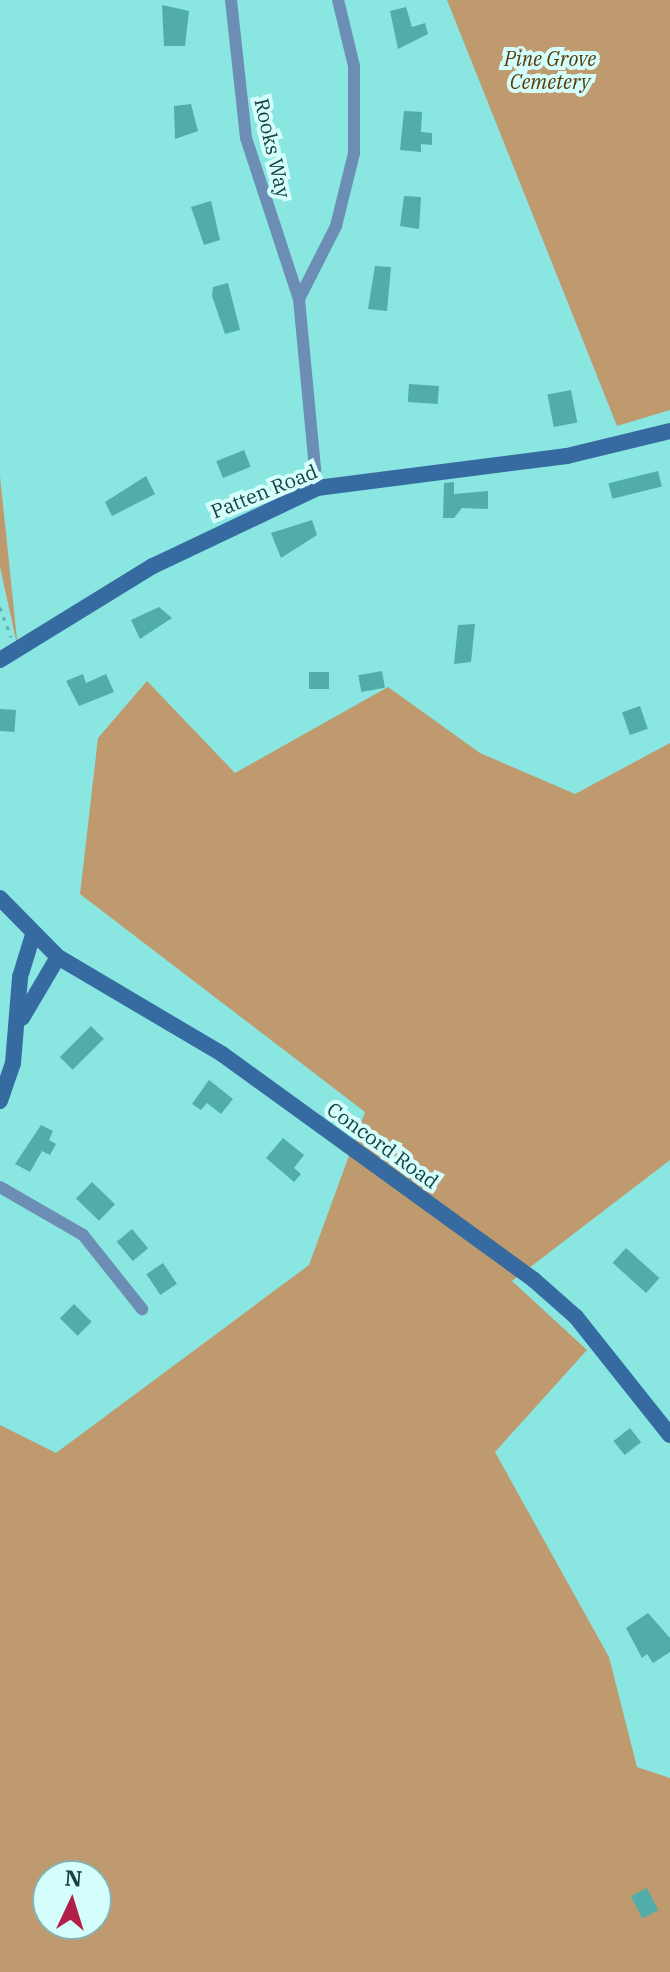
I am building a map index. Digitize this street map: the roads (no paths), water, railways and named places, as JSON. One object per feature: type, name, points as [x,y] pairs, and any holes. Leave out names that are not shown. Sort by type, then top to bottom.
[{"type":"street","name":"Rooks Way","points":[[231,0],[246,138],[299,299],[317,488]]},
{"type":"street","points":[[299,299],[336,226],[354,153],[354,66],[338,0]]},
{"type":"street","name":"Patten Road","points":[[0,660],[153,566],[317,488],[567,456],[670,431]]},
{"type":"street","name":"Concord Road","points":[[0,898],[33,935],[58,957],[222,1054],[534,1280],[585,1327],[670,1435]]},
{"type":"street","points":[[0,1101],[18,1027],[23,958],[33,935]]},
{"type":"street","points":[[18,1027],[58,957]]},
{"type":"street","points":[[0,1187],[83,1235],[142,1309]]},
{"type":"park label","name":"Pine Grove Cemetery","points":[[550,70]]}]
